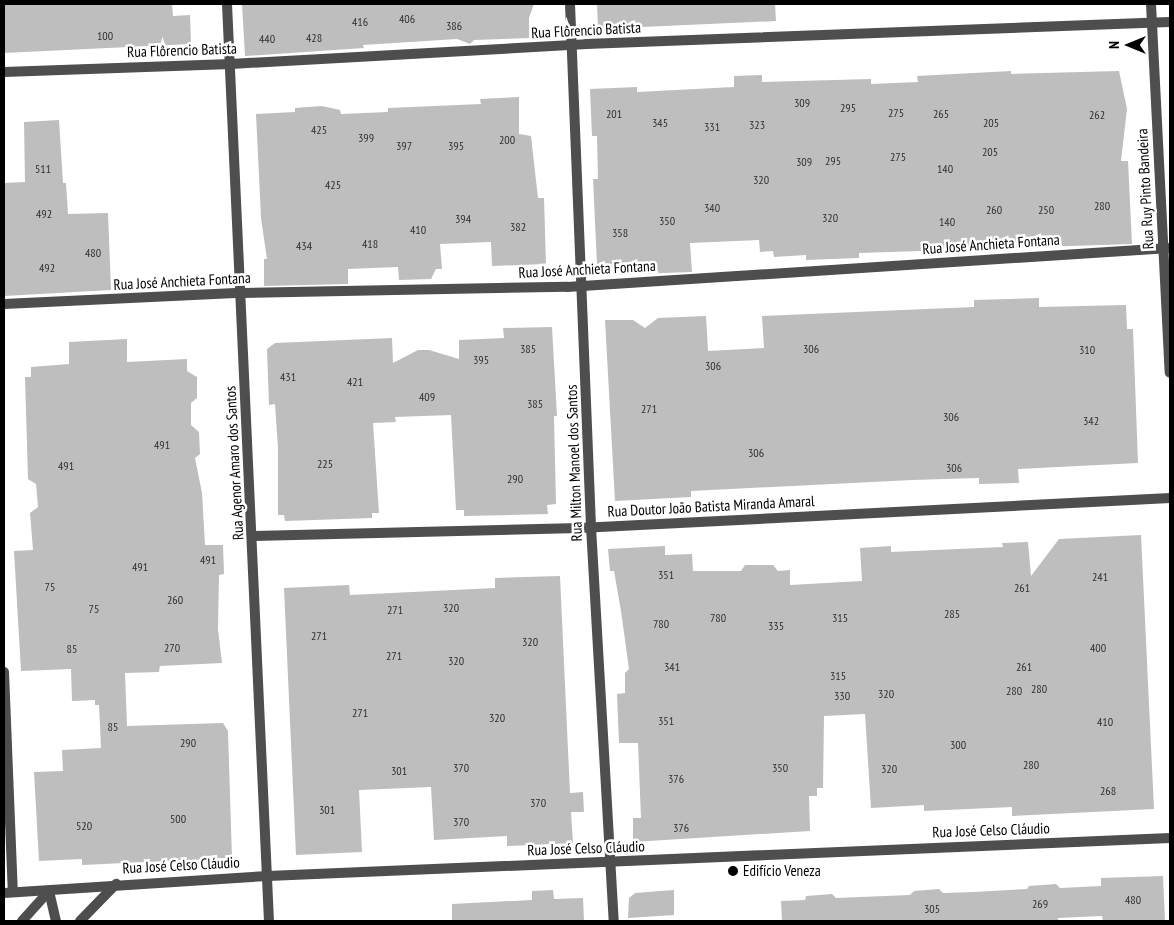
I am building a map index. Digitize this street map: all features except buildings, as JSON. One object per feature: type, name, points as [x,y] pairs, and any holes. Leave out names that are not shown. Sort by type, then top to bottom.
[{"type":"street","name":"Rua Agenor Amaro dos Santos","points":[[227,4],[253,536],[269,921]]},
{"type":"street","name":"Rua Milton Manoel dos Santos","points":[[570,4],[591,527],[614,921]]},
{"type":"street","name":"Rua Ruy Pinto Bandeira","points":[[1151,4],[1167,248],[1170,374]]},
{"type":"street","name":"Rua Flôrencio Batista","points":[[4,72],[231,64],[572,46],[1170,22]]},
{"type":"street","name":"Rua José Anchieta Fontana","points":[[4,304],[241,293],[582,285],[1167,248]]},
{"type":"street","name":"Rua Doutor João Batista Miranda Amaral","points":[[253,536],[591,527],[1170,498]]},
{"type":"street","points":[[4,672],[8,892]]},
{"type":"street","name":"Rua José Celso Cláudio","points":[[8,892],[49,891],[116,884],[268,876],[1170,838]]},
{"type":"street","points":[[80,921],[116,884]]},
{"type":"street","points":[[22,921],[49,891]]},
{"type":"street","points":[[49,891],[56,921]]},
{"type":"place","name":"Edifício Veneza","points":[[733,871]]}]
